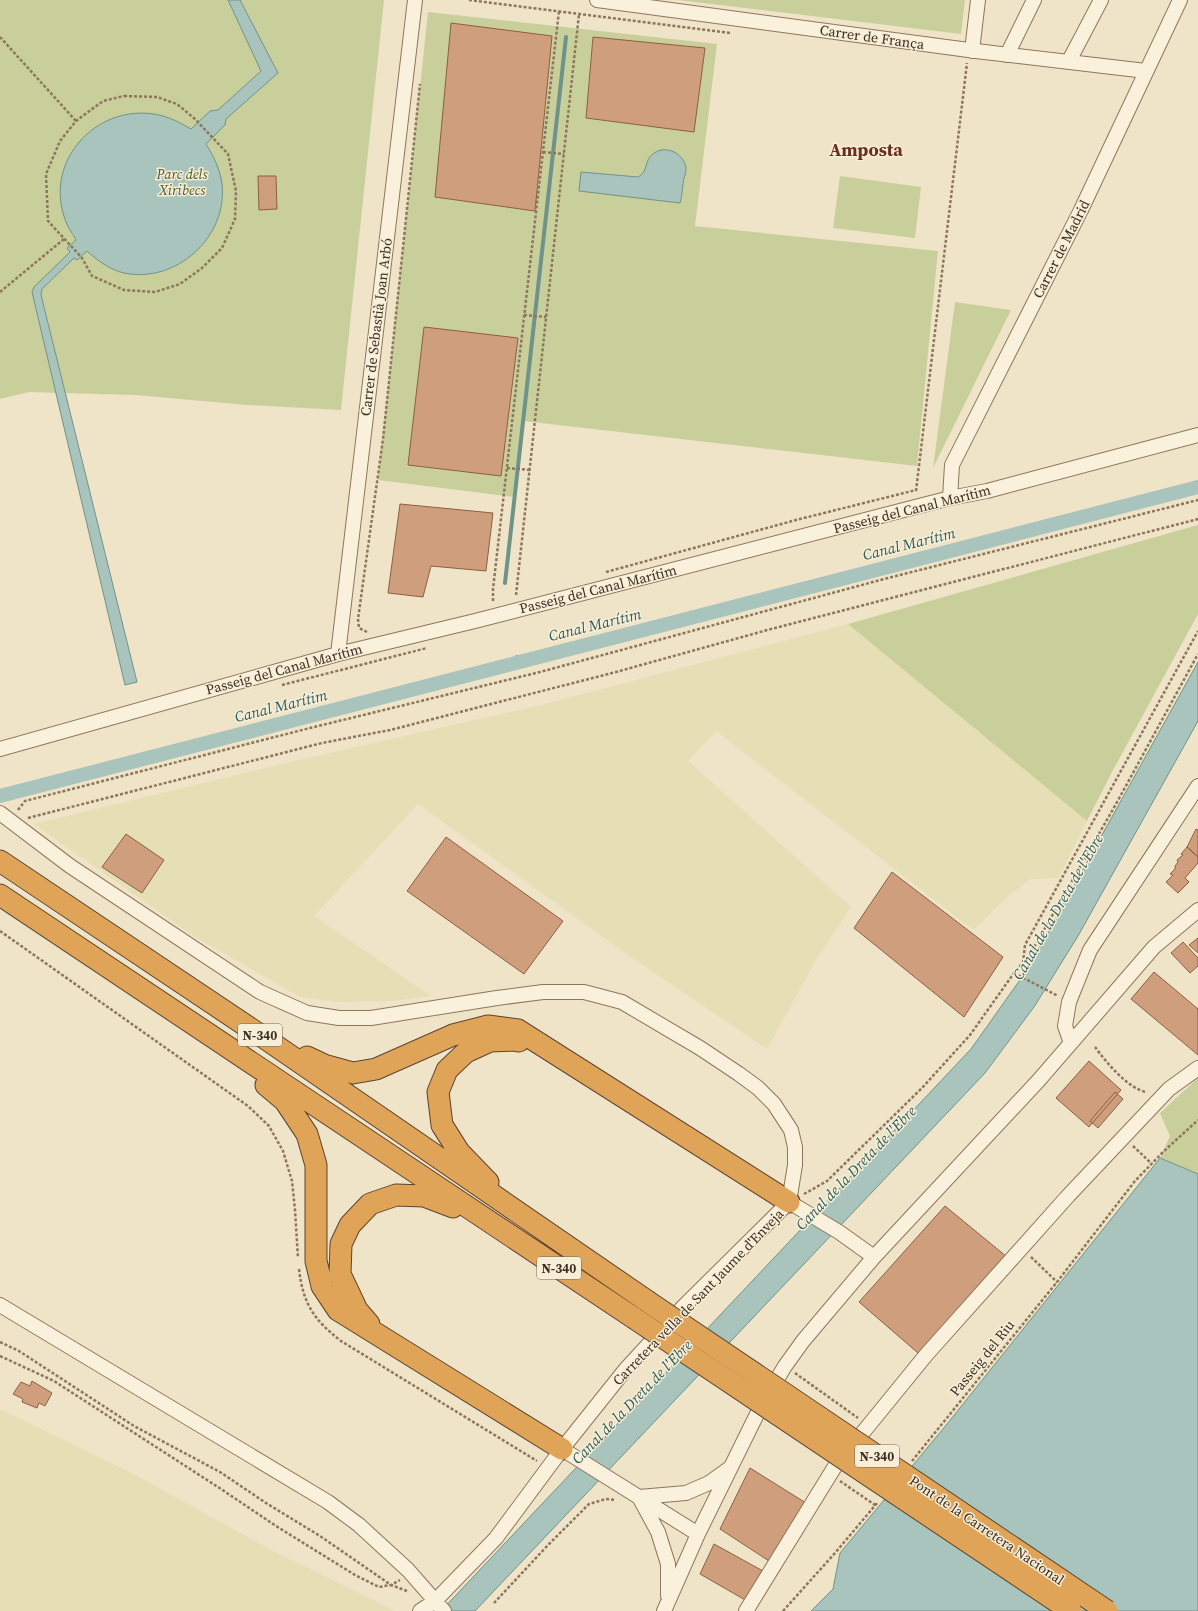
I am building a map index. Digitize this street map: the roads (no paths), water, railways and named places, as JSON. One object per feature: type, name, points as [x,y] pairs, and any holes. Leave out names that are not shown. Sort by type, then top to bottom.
[{"type":"highway","name":"N-340","points":[[0,861],[266,1039],[517,1213]]},
{"type":"highway","name":"N-340","points":[[0,895],[484,1218]]},
{"type":"highway","points":[[194,1025],[285,1101],[307,1134],[316,1165],[316,1261],[322,1286],[338,1310],[567,1452]]},
{"type":"highway","points":[[266,1039],[324,1065],[353,1073],[376,1069],[454,1035],[488,1026],[518,1030],[797,1206]]},
{"type":"highway","points":[[517,1213],[459,1152],[442,1125],[438,1092],[447,1070],[466,1052],[490,1041],[515,1040],[549,1050]]},
{"type":"highway","points":[[380,1336],[356,1310],[340,1274],[341,1244],[350,1225],[370,1204],[396,1195],[424,1196],[484,1218]]},
{"type":"highway","name":"Pont de la Carretera Nacional","points":[[517,1213],[1108,1611]]},
{"type":"highway","name":"Pont de la Carretera Nacional","points":[[484,1218],[1071,1611]]},
{"type":"street","name":"Carrer de Sebastià Joan Arbó","points":[[338,654],[415,0]]},
{"type":"street","name":"Carrer de França","points":[[598,0],[969,56],[1007,55],[1146,71]]},
{"type":"street","points":[[969,56],[978,0]]},
{"type":"street","points":[[1007,55],[1034,0]]},
{"type":"street","points":[[1069,61],[1100,0]]},
{"type":"street","name":"Carrer de Madrid","points":[[950,498],[952,465],[1080,210],[1180,0]]},
{"type":"street","name":"Passeig del Canal Marítim","points":[[0,749],[338,654],[475,621],[950,498],[987,491],[1198,435]]},
{"type":"street","points":[[1071,1043],[1065,1026],[1069,1002],[1090,950],[1198,786]]},
{"type":"street","points":[[6,817],[70,866],[260,992],[307,1013],[339,1018],[371,1018],[543,992],[584,992],[622,1002],[733,1069],[758,1088],[774,1104],[791,1130],[795,1147],[797,1206],[839,1232],[874,1257]]},
{"type":"street","points":[[666,1606],[698,1534],[762,1406],[785,1366],[803,1341],[874,1257],[1004,1118],[1154,947],[1198,910]]},
{"type":"street","points":[[746,1611],[830,1474],[926,1355],[1021,1249],[1169,1089],[1198,1068]]},
{"type":"street","name":"Carretera vella de Sant Jaume d'Enveja","points":[[420,1611],[440,1607],[496,1538],[548,1468],[567,1452],[625,1370],[684,1308],[797,1206]]},
{"type":"street","points":[[0,1305],[328,1502],[359,1525],[408,1570],[440,1607]]},
{"type":"street","points":[[567,1452],[698,1534]]},
{"type":"street","points":[[635,1494],[686,1493],[709,1483],[731,1467]]},
{"type":"street","points":[[635,1494],[658,1532],[668,1564],[666,1606]]},
{"type":"water","points":[[228,0],[240,0],[278,73],[226,119],[225,125],[206,144],[220,173],[222,184],[222,203],[217,222],[207,238],[195,252],[179,264],[162,271],[143,275],[124,273],[114,270],[99,261],[87,251],[77,260],[74,258],[42,289],[41,295],[137,682],[125,685],[32,292],[34,287],[70,252],[67,248],[76,240],[66,222],[60,199],[62,176],[69,156],[82,139],[98,125],[118,117],[140,113],[167,117],[191,129],[210,111],[218,110],[261,71]]},
{"type":"water","points":[[661,150],[670,150],[678,154],[685,165],[686,171],[683,180],[680,203],[579,191],[581,172],[638,177],[644,171],[648,159]]},
{"type":"water","points":[[1198,662],[1198,721],[1078,936],[1034,1007],[985,1073],[475,1611],[441,1611],[971,1049],[1027,970]]},
{"type":"water","points":[[1160,1158],[1198,1174],[1198,1611],[811,1611],[833,1589],[840,1553],[947,1424]]},
{"type":"waterway","points":[[505,583],[566,37]]},
{"type":"waterway","name":"Canal Marítim","points":[[0,796],[1198,487]]},
{"type":"waterway","name":"Canal Marítim","points":[[517,657],[519,663]]},
{"type":"district","name":"Amposta","points":[[866,150]]},
{"type":"park label","name":"Parc dels Xiribecs","points":[[182,182]]},
{"type":"water label","name":"Canal de la Dreta de l'Ebre","points":[[1058,907]]},
{"type":"water label","name":"Canal de la Dreta de l'Ebre","points":[[856,1168]]},
{"type":"water label","name":"Canal de la Dreta de l'Ebre","points":[[632,1402]]}]
